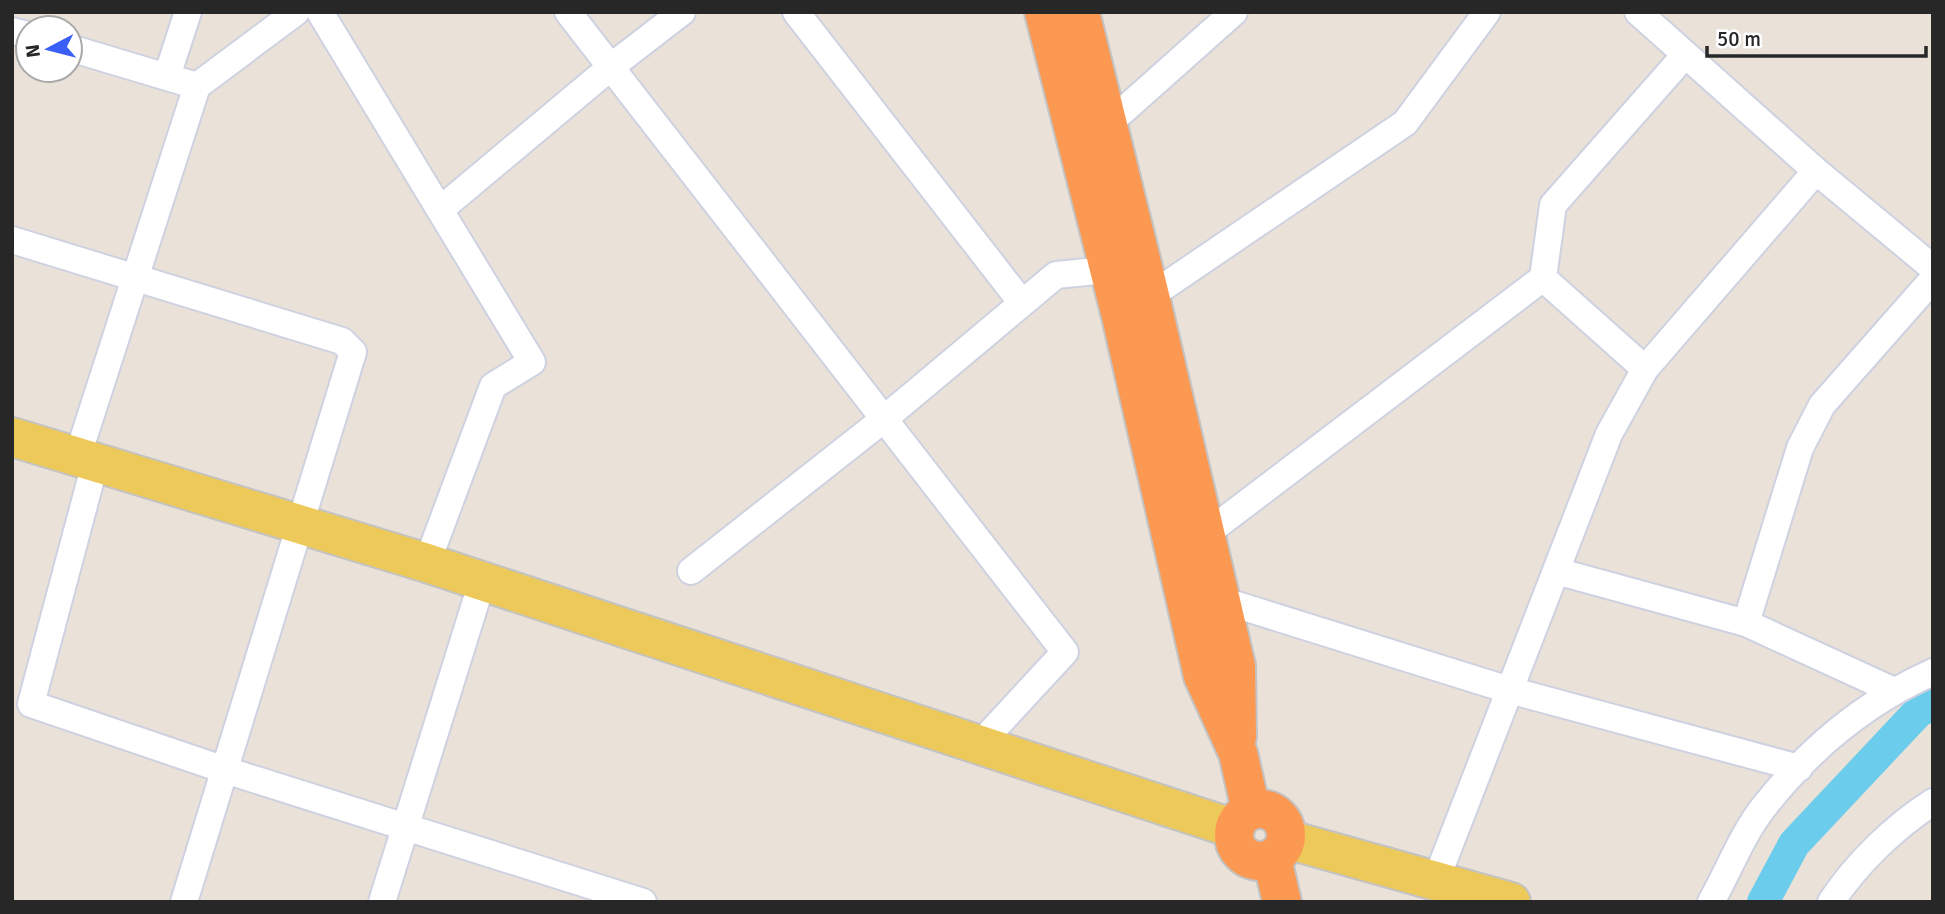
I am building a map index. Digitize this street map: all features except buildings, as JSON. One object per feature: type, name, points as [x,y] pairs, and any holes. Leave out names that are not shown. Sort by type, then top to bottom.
[{"type":"highway","points":[[1044,12],[1107,270],[1136,306],[1206,534],[1236,666],[1243,819],[1235,844],[1242,853],[1262,862],[1279,849]]},
{"type":"highway","points":[[1080,12],[1106,126],[1203,676],[1238,753]]},
{"type":"highway","points":[[1279,849],[1282,902]]},
{"type":"main road","points":[[12,437],[427,563],[978,746],[1243,819]]},
{"type":"main road","points":[[1279,849],[1436,880],[1511,902]]},
{"type":"street","points":[[167,76],[188,12]]},
{"type":"street","points":[[296,12],[197,86],[135,278],[87,458],[32,704],[225,770],[643,902]]},
{"type":"street","points":[[320,12],[532,362],[493,386],[427,563]]},
{"type":"street","points":[[568,12],[1065,652],[978,746]]},
{"type":"street","points":[[441,209],[612,66],[682,12]]},
{"type":"street","points":[[796,12],[1023,303]]},
{"type":"street","points":[[1106,126],[1234,12]]},
{"type":"street","points":[[1136,306],[1405,123],[1487,12]]},
{"type":"street","points":[[1638,12],[1816,171],[1933,268]]},
{"type":"street","points":[[84,52],[197,86]]},
{"type":"street","points":[[1206,534],[1543,278],[1553,205],[1685,55]]},
{"type":"street","points":[[1436,880],[1609,434],[1645,369],[1816,171]]},
{"type":"street","points":[[12,240],[342,341],[353,352],[184,902]]},
{"type":"street","points":[[691,571],[884,419],[1056,275],[1107,270]]},
{"type":"street","points":[[1543,278],[1645,369]]},
{"type":"street","points":[[1746,624],[1800,448],[1822,405],[1933,279]]},
{"type":"street","points":[[1556,570],[1746,624],[1892,690]]},
{"type":"street","points":[[382,902],[482,582]]},
{"type":"street","points":[[1221,600],[1509,690],[1799,768]]},
{"type":"street","points":[[1712,902],[1762,809],[1799,768],[1856,714],[1892,690],[1933,672]]},
{"type":"street","points":[[1831,902],[1843,884],[1878,847],[1933,802]]},
{"type":"waterway","points":[[1763,902],[1794,844],[1919,711],[1933,705]]}]
